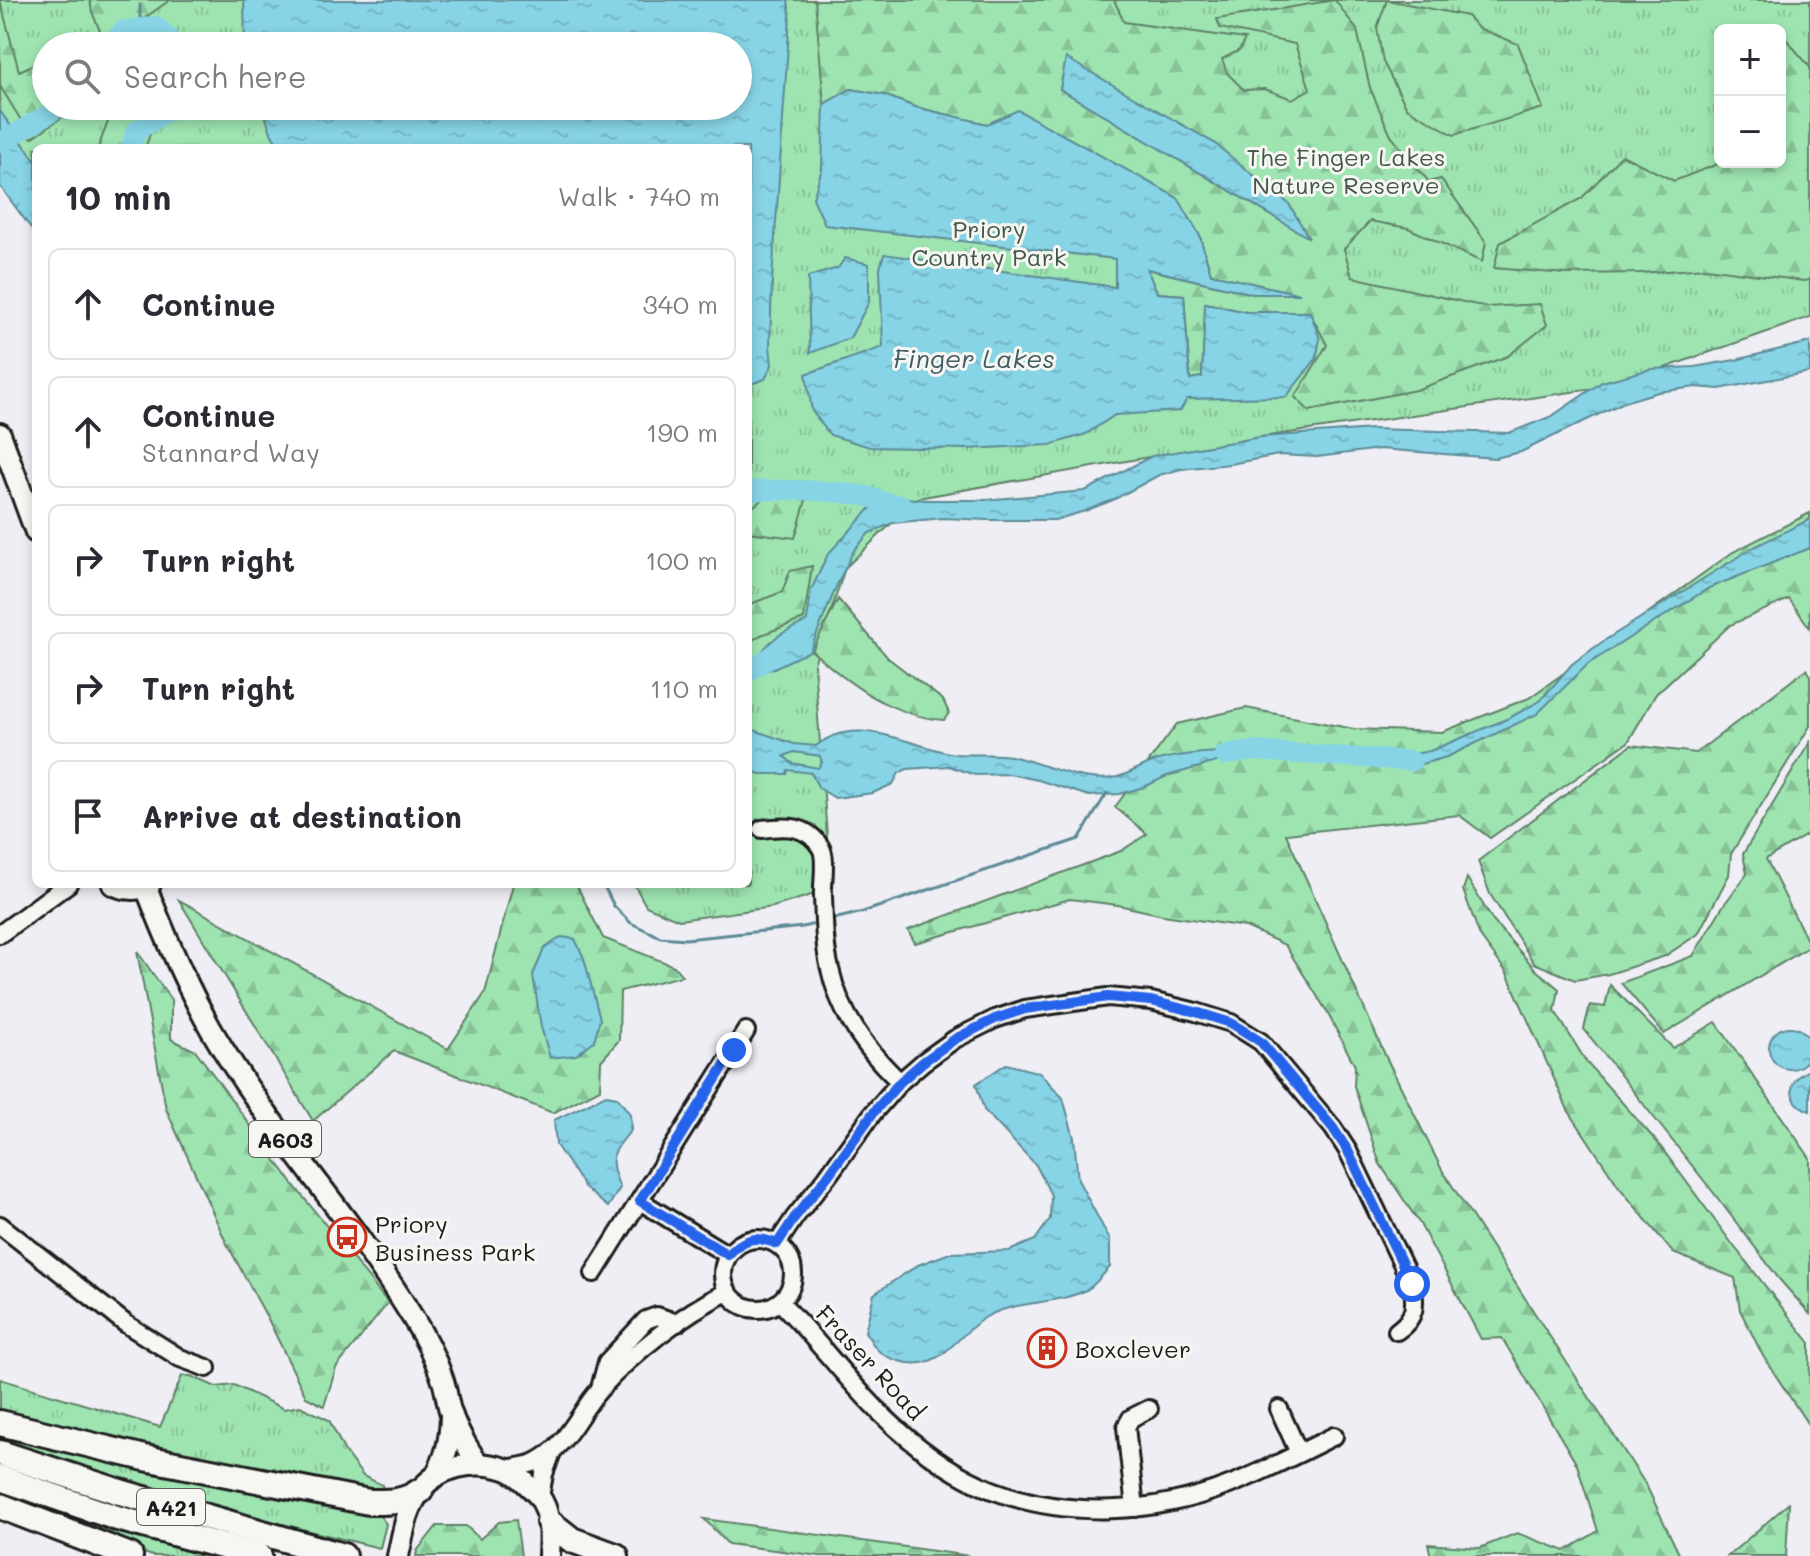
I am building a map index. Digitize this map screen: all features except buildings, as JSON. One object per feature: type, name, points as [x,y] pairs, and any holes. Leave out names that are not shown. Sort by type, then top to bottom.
[{"type":"highway","points":[[0,1423],[145,1458],[369,1502],[410,1498],[427,1484]]},
{"type":"highway","name":"A421","points":[[0,1453],[120,1492],[343,1556]]},
{"type":"highway","name":"A421","points":[[0,1478],[117,1518],[259,1556]]},
{"type":"highway","points":[[0,1506],[130,1556]]},
{"type":"highway","points":[[549,1522],[572,1540],[616,1556]]},
{"type":"main road","points":[[0,434],[32,521]]},
{"type":"main road","name":"A603","points":[[149,888],[183,977],[212,1032],[273,1122],[372,1256],[421,1333],[443,1380],[451,1416],[451,1438],[445,1458],[427,1484]]},
{"type":"main road","name":"A603","points":[[451,1416],[478,1464]]},
{"type":"main road","points":[[398,1556],[407,1518],[427,1484],[455,1467],[478,1464],[506,1469],[521,1478],[540,1497],[549,1522],[549,1556]]},
{"type":"street","points":[[762,829],[797,827],[816,841],[823,852],[822,886],[830,970],[846,1015],[864,1043],[900,1082]]},
{"type":"street","points":[[0,934],[63,888]]},
{"type":"street","points":[[777,1244],[873,1113],[900,1082],[955,1039],[995,1019],[1040,1006],[1108,997],[1151,1001],[1231,1023],[1261,1042],[1333,1128],[1348,1151],[1412,1284],[1415,1300],[1412,1315],[1405,1326],[1397,1331]]},
{"type":"street","points":[[594,1273],[746,1031]]},
{"type":"street","points":[[640,1201],[728,1255]]},
{"type":"street","points":[[0,1225],[126,1324],[180,1358],[207,1368]]},
{"type":"street","points":[[751,1239],[764,1239],[777,1244],[787,1254],[793,1268],[793,1281],[788,1293],[771,1307],[756,1310],[745,1308],[727,1292],[722,1278],[728,1255],[738,1245],[751,1239]]},
{"type":"street","points":[[540,1497],[552,1452],[599,1389],[607,1362],[646,1320],[657,1316],[677,1323],[727,1292]]},
{"type":"street","name":"Fraser Road","points":[[780,1302],[806,1327],[858,1389],[918,1447],[960,1475],[1017,1498],[1062,1507],[1102,1510],[1179,1500],[1229,1485],[1334,1436]]},
{"type":"street","points":[[1135,1508],[1126,1427],[1131,1418],[1149,1409]]},
{"type":"street","points":[[1279,1409],[1299,1453]]},
{"type":"street","points":[[506,1469],[534,1463],[552,1452]]},
{"type":"green space","name":"Priory Country Park","points":[[0,0],[1810,0],[1810,317],[1613,386],[1261,437],[918,498],[845,568],[814,664],[831,889],[773,907],[679,920],[646,906],[636,888],[752,888],[752,144],[32,144],[32,156],[0,111]]},
{"type":"green space","points":[[0,0],[19,71],[32,65],[32,120],[58,120],[32,138],[0,86]]},
{"type":"green space","points":[[90,0],[170,0],[124,32],[100,32]]},
{"type":"green space","name":"The Finger Lakes Nature Reserve","points":[[815,0],[1114,0],[1124,22],[1245,39],[1240,50],[1222,59],[1227,73],[1244,90],[1265,89],[1292,99],[1310,89],[1295,44],[1220,28],[1217,19],[1335,0],[1357,30],[1370,88],[1391,136],[1429,182],[1441,179],[1486,242],[1482,262],[1408,228],[1370,221],[1344,249],[1352,277],[1486,307],[1540,304],[1547,325],[1508,356],[1416,390],[1309,411],[1295,397],[1327,345],[1310,313],[1246,312],[1206,303],[1202,377],[1190,379],[1184,295],[1157,293],[1146,269],[1254,294],[1295,293],[1211,274],[1199,234],[987,124],[915,107],[884,95],[851,89],[824,104]],"holes":[[[1066,59],[1214,143],[1308,237],[1060,89]]]},
{"type":"green space","points":[[1387,0],[1467,16],[1478,28],[1518,44],[1543,108],[1454,135],[1407,108],[1383,62],[1377,28]]},
{"type":"green space","points":[[1786,39],[1810,67],[1810,280],[1706,268],[1566,274],[1494,268],[1500,243],[1582,198],[1622,155],[1674,181],[1714,165],[1714,168],[1786,168]]},
{"type":"green space","points":[[109,120],[155,120],[146,144],[100,144]]},
{"type":"green space","points":[[771,492],[806,500],[795,538],[752,533],[754,506]]},
{"type":"green space","points":[[1810,513],[1810,628],[1789,599],[1730,625],[1656,694],[1628,742],[1490,838],[1459,815],[1286,834],[1386,1057],[1442,1170],[1646,1485],[1680,1556],[1431,1556],[1428,1544],[1480,1548],[1517,1533],[1565,1551],[1598,1531],[1577,1465],[1502,1338],[1481,1339],[1420,1224],[1380,1164],[1354,1086],[1355,1066],[1326,1010],[1285,945],[1246,927],[1070,899],[915,943],[908,930],[1121,851],[1147,834],[1115,807],[1177,724],[1246,708],[1354,729],[1442,732],[1529,698],[1733,552]]},
{"type":"green space","points":[[812,566],[804,619],[752,641],[752,603],[782,592],[790,571]]},
{"type":"green space","points":[[838,599],[888,658],[943,700],[949,713],[944,720],[907,712],[873,697],[841,676],[812,651]]},
{"type":"green space","points":[[1807,669],[1810,675],[1810,726],[1731,854],[1729,875],[1698,934],[1665,956],[1609,974],[1575,980],[1534,963],[1490,894],[1478,861],[1631,745],[1696,753]]},
{"type":"green space","points":[[1810,742],[1810,833],[1766,859],[1810,946],[1664,1034],[1621,983],[1693,956],[1723,906],[1747,874],[1743,854]]},
{"type":"green space","points":[[1467,878],[1493,921],[1536,970],[1559,989],[1555,1011],[1587,1063],[1657,1142],[1810,1343],[1809,1426],[1763,1356],[1740,1310],[1735,1278],[1673,1253],[1619,1187],[1568,1110],[1507,973],[1480,936],[1463,890]]},
{"type":"green space","points":[[512,888],[578,888],[603,938],[674,966],[682,976],[620,991],[619,1040],[601,1061],[600,1089],[553,1113],[394,1051],[313,1121],[179,900],[448,1049],[485,993]]},
{"type":"green space","points":[[137,951],[171,1000],[171,1039],[196,1051],[293,1184],[388,1303],[336,1368],[324,1406],[306,1397],[226,1242],[166,1109]]},
{"type":"green space","points":[[1610,985],[1673,1048],[1716,1022],[1810,1158],[1810,1314],[1584,1029],[1590,1005],[1605,1007]]},
{"type":"green space","points":[[182,1376],[191,1376],[216,1387],[234,1385],[284,1409],[300,1406],[329,1420],[345,1452],[363,1476],[382,1485],[383,1493],[363,1495],[0,1414],[0,1379],[160,1427]]},
{"type":"green space","points":[[0,1428],[170,1473],[344,1510],[378,1513],[386,1524],[380,1548],[123,1481],[0,1440]]},
{"type":"green space","points":[[0,1481],[240,1556],[152,1556],[0,1497]]},
{"type":"green space","points":[[1789,1503],[1786,1556],[1728,1556]]},
{"type":"green space","points":[[704,1519],[970,1556],[820,1556],[728,1544]]},
{"type":"green space","points":[[516,1520],[521,1556],[416,1556],[437,1526],[466,1526],[480,1539],[499,1522]]},
{"type":"water","points":[[244,0],[788,0],[790,15],[772,281],[772,365],[765,379],[752,384],[752,144],[278,144],[267,120],[752,120],[752,32],[245,32]]},
{"type":"water","points":[[1066,58],[1214,143],[1289,204],[1309,238],[1060,89]]},
{"type":"water","name":"Finger Lakes","points":[[851,89],[884,95],[915,107],[987,124],[1018,110],[1178,198],[1199,234],[1211,274],[1300,294],[1254,294],[1147,269],[1157,293],[1184,295],[1190,379],[1202,377],[1205,303],[1246,312],[1310,312],[1320,339],[1316,359],[1286,397],[1187,399],[1180,411],[1115,415],[1086,434],[1050,445],[967,449],[870,447],[830,435],[812,411],[806,374],[883,347],[880,268],[884,254],[1115,287],[1115,259],[825,225],[813,198],[822,169],[824,104]]},
{"type":"water","points":[[0,111],[32,156],[32,230],[0,186]]},
{"type":"water","name":"Finger Lakes","points":[[845,258],[869,264],[869,302],[850,338],[810,353],[808,277],[838,268]]},
{"type":"water","points":[[1810,342],[1810,372],[1719,389],[1696,387],[1658,392],[1624,402],[1521,452],[1495,458],[1380,449],[1317,457],[1279,455],[1159,475],[1113,500],[1055,520],[943,518],[893,523],[869,533],[854,550],[810,651],[772,669],[758,671],[754,665],[776,638],[807,621],[811,590],[828,554],[882,496],[984,500],[1085,491],[1152,456],[1261,437],[1372,429],[1509,433],[1552,416],[1602,382],[1651,369],[1694,367],[1735,360]]},
{"type":"water","points":[[1810,519],[1810,548],[1709,588],[1588,664],[1537,714],[1447,757],[1407,768],[1334,757],[1386,759],[1430,751],[1509,718],[1540,701],[1572,664],[1602,642],[1754,547]]},
{"type":"water","points":[[752,729],[794,744],[816,746],[831,736],[847,732],[882,734],[950,753],[1011,756],[1100,779],[1119,777],[1170,757],[1207,752],[1256,751],[1167,776],[1120,794],[1089,796],[1038,780],[1009,774],[975,775],[949,766],[907,769],[899,773],[893,784],[873,793],[835,798],[819,788],[811,773],[788,770],[787,774],[752,771]],"holes":[[[794,752],[820,756],[822,763],[818,768],[792,763],[784,756]]]},
{"type":"water","points":[[561,937],[575,939],[584,958],[600,1019],[594,1041],[576,1055],[550,1058],[541,1027],[533,975],[544,949]]},
{"type":"water","points":[[1790,1027],[1805,1033],[1811,1048],[1805,1063],[1790,1069],[1775,1063],[1769,1048],[1775,1033]]},
{"type":"water","points":[[1006,1064],[1040,1073],[1063,1098],[1074,1138],[1078,1180],[1110,1240],[1110,1267],[1091,1287],[1076,1294],[1011,1307],[986,1317],[930,1361],[905,1363],[894,1360],[878,1350],[865,1332],[874,1294],[918,1265],[950,1253],[1009,1251],[1035,1240],[1050,1219],[1051,1195],[1036,1165],[984,1110],[976,1084]]},
{"type":"water","points":[[1810,1070],[1810,1111],[1796,1102],[1792,1090],[1796,1079]]},
{"type":"water","points":[[606,1095],[617,1097],[630,1114],[631,1130],[613,1157],[620,1188],[608,1207],[585,1188],[556,1145],[554,1120]]},
{"type":"waterway","points":[[140,5],[140,29]]},
{"type":"waterway","points":[[121,32],[156,26],[162,32]]},
{"type":"waterway","points":[[2,142],[38,120]]},
{"type":"waterway","points":[[132,144],[135,132],[154,120]]},
{"type":"waterway","points":[[752,491],[832,492],[902,505]]},
{"type":"waterway","points":[[752,669],[776,653]]},
{"type":"waterway","points":[[1224,755],[1254,751],[1412,761]]},
{"type":"waterway","points":[[829,920],[863,912],[1079,839],[1107,793]]},
{"type":"waterway","points":[[605,888],[614,906],[631,923],[660,937],[686,939],[818,923]]},
{"type":"place","name":"Priory Business Park","points":[[347,1237]]},
{"type":"place","name":"Boxclever","points":[[1047,1348]]},
{"type":"route","points":[[734,1050],[640,1201],[728,1255],[738,1245],[751,1239],[764,1239],[777,1244],[873,1113],[900,1082],[955,1039],[995,1019],[1025,1009],[1108,997],[1151,1001],[1196,1012],[1231,1023],[1261,1042],[1333,1128],[1348,1151],[1412,1284]]}]
